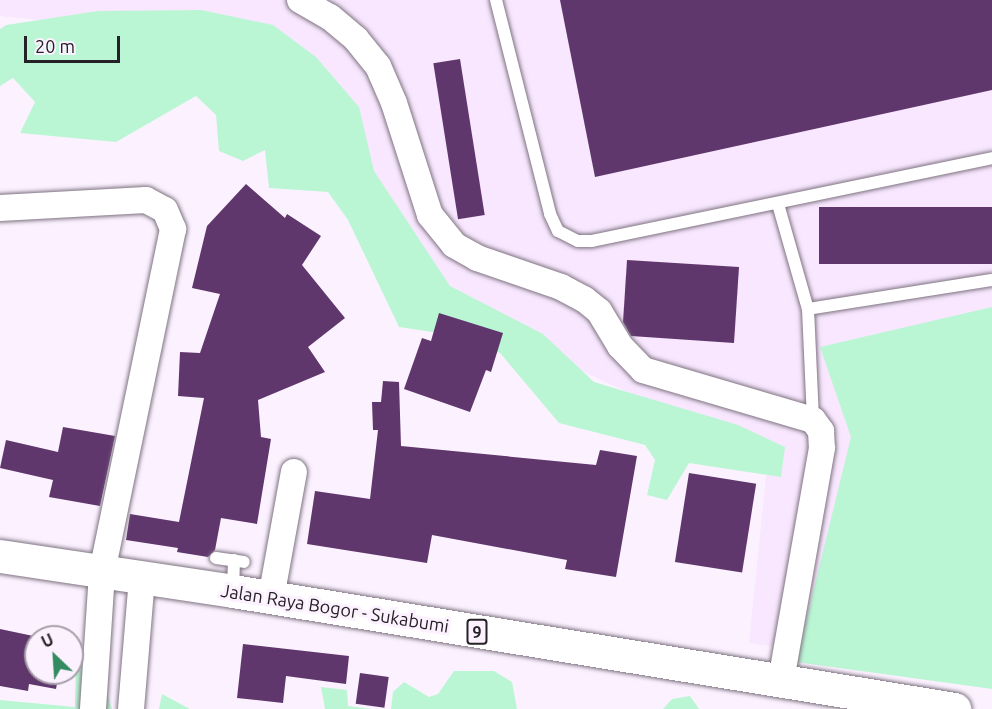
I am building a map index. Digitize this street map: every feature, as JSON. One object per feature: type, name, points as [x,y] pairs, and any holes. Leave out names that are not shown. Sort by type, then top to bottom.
[{"type":"highway","name":"Jalan Raya Bogor - Sukabumi","points":[[0,556],[142,579],[237,571],[271,598],[954,709]]},
{"type":"street","points":[[300,0],[330,17],[378,66],[394,103],[430,215],[454,245],[477,258],[561,287],[584,299],[599,311],[620,346],[643,370],[813,420],[821,431],[822,448],[781,681]]},
{"type":"street","points":[[0,208],[146,200],[165,210],[174,230],[102,573],[94,704]]},
{"type":"street","points":[[271,598],[294,472]]},
{"type":"street","points":[[131,705],[142,579]]},
{"type":"lane","points":[[496,0],[543,193],[558,231],[578,241],[592,241],[778,204],[992,158]]},
{"type":"lane","points":[[778,204],[808,309],[813,420]]},
{"type":"lane","points":[[808,309],[992,280]]},
{"type":"lane","points":[[216,558],[237,571]]},
{"type":"shaded area","points":[[0,0],[992,0],[992,677],[749,643],[768,457],[446,308],[272,44],[0,16]]},
{"type":"green space","points":[[201,10],[273,25],[316,57],[359,107],[374,171],[450,286],[543,334],[594,382],[738,425],[785,447],[781,477],[689,463],[667,500],[647,495],[655,460],[645,445],[559,423],[500,353],[446,334],[399,327],[348,220],[328,192],[269,188],[265,150],[243,161],[219,151],[216,115],[196,96],[116,142],[20,133],[35,102],[13,78],[0,86],[0,29],[6,25],[98,11]]},
{"type":"green space","points":[[992,307],[992,689],[796,662],[851,437],[820,347]]},
{"type":"green space","points":[[84,661],[99,669],[112,709],[0,709],[0,700],[75,707],[75,685],[84,685]]},
{"type":"green space","points":[[454,671],[494,671],[512,682],[517,709],[391,709],[393,692],[404,682],[429,697],[438,694]]},
{"type":"green space","points":[[321,687],[347,690],[348,706],[372,709],[325,709]]},
{"type":"green space","points":[[162,694],[190,709],[159,709]]},
{"type":"green space","points":[[690,696],[699,709],[663,709],[672,699]]},
{"type":"building","points":[[560,0],[992,0],[992,90],[595,177]]},
{"type":"building","points":[[460,59],[485,215],[458,219],[433,63]]},
{"type":"building","points":[[246,184],[285,218],[287,214],[321,236],[302,265],[345,318],[308,347],[325,372],[258,400],[261,437],[271,439],[257,524],[221,518],[215,550],[208,557],[177,552],[178,548],[126,540],[130,514],[179,522],[204,398],[178,396],[180,352],[200,353],[220,294],[192,288],[207,226]]},
{"type":"building","points":[[819,207],[992,207],[992,264],[819,264]]},
{"type":"building","points":[[627,260],[739,267],[734,343],[631,336],[623,322]]},
{"type":"building","points":[[439,313],[503,333],[491,372],[486,370],[470,412],[404,389],[422,338],[431,341]]},
{"type":"building","points":[[383,381],[399,382],[401,446],[596,465],[600,450],[637,456],[616,577],[565,569],[567,560],[432,535],[427,563],[307,544],[315,491],[370,499],[378,430],[373,430],[372,402],[381,402]]},
{"type":"building","points":[[63,427],[115,436],[100,506],[49,497],[53,480],[0,468],[6,440],[58,452]]},
{"type":"building","points":[[689,473],[756,484],[742,573],[675,562]]},
{"type":"building","points":[[0,629],[24,634],[24,685],[29,685],[28,691],[0,686]]},
{"type":"building","points":[[243,644],[349,656],[346,684],[286,676],[283,703],[237,698]]},
{"type":"building","points":[[360,673],[389,677],[384,708],[356,704]]},
{"type":"building","points":[[34,685],[57,685],[56,689]]}]
